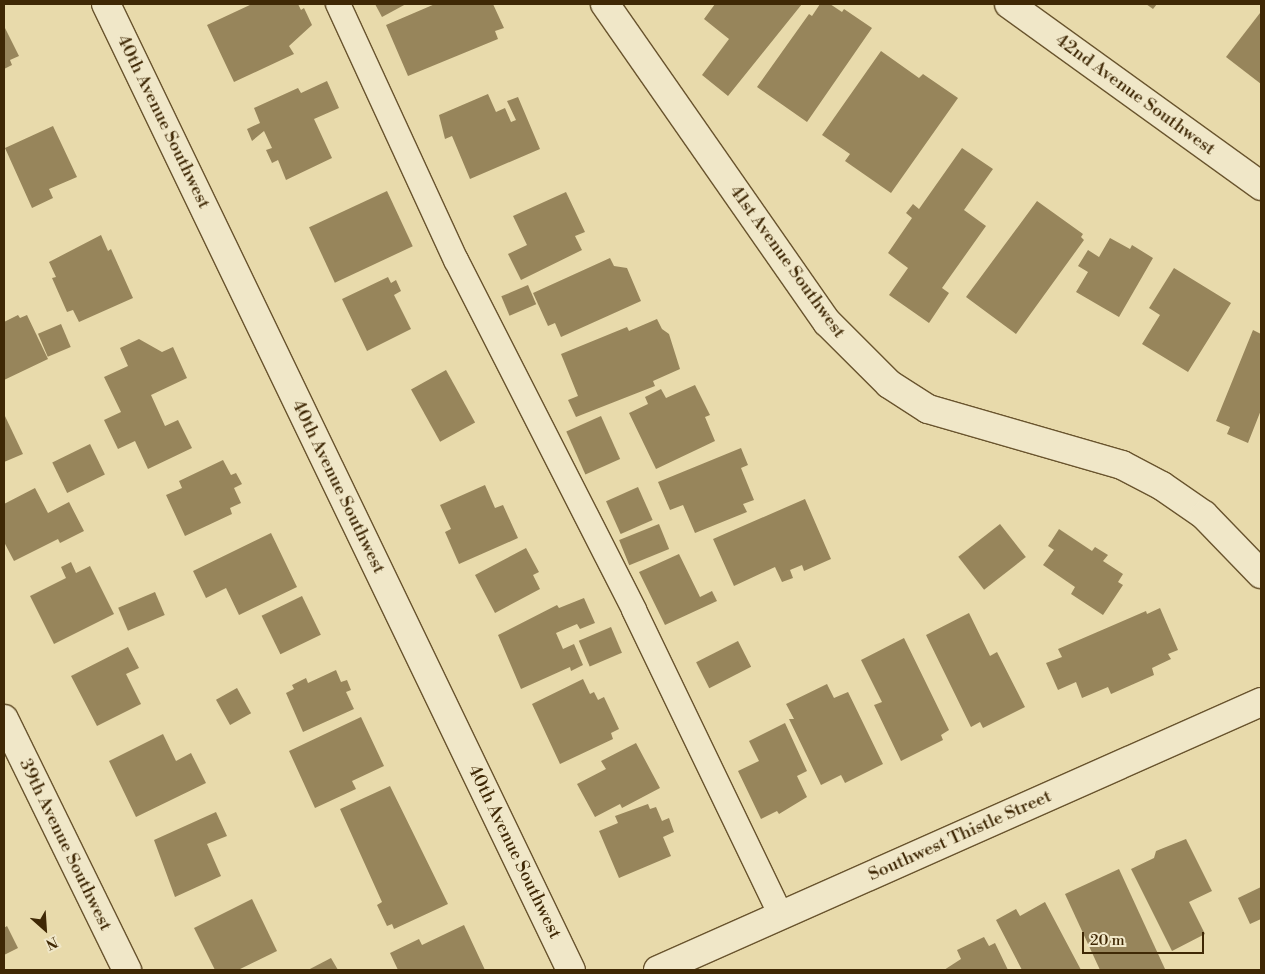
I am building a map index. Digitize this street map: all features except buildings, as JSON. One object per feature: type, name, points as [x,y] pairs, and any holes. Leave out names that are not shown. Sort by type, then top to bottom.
[{"type":"street","name":"40th Avenue Southwest","points":[[106,4],[571,970]]},
{"type":"street","name":"41st Avenue Southwest","points":[[605,4],[827,322],[889,384],[928,409],[1122,465],[1162,486],[1204,515],[1261,574]]},
{"type":"street","name":"42nd Avenue Southwest","points":[[1009,4],[1261,186]]},
{"type":"street","name":"Southwest Thistle Street","points":[[658,970],[1261,702]]},
{"type":"street","name":"39th Avenue Southwest","points":[[5,724],[127,970]]},
{"type":"lane","points":[[338,4],[456,260],[634,610],[781,916]]}]
